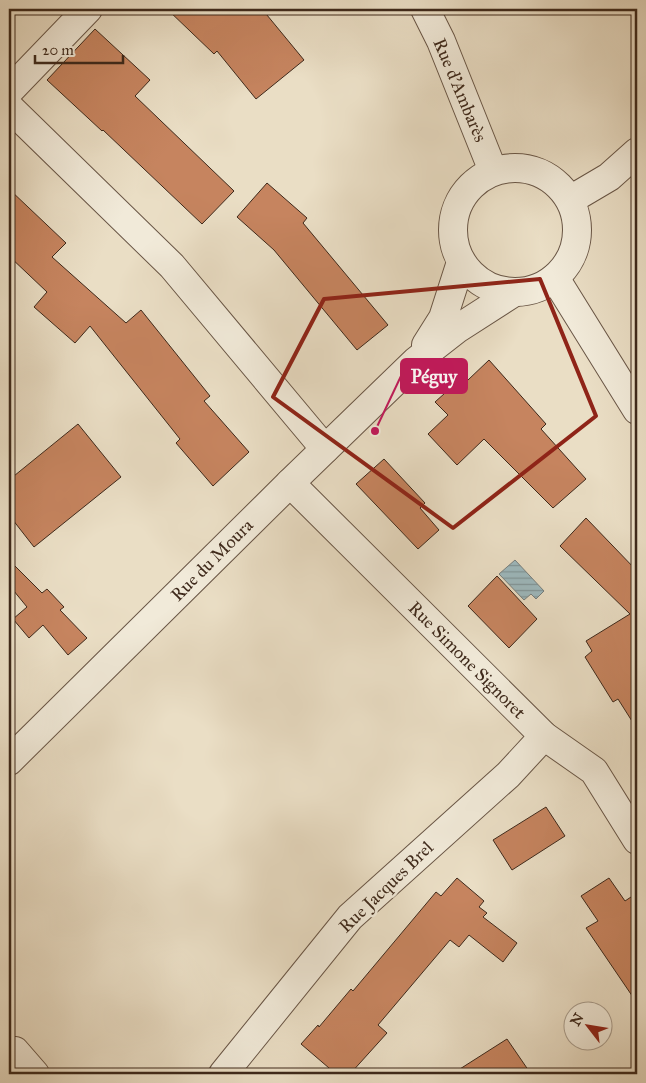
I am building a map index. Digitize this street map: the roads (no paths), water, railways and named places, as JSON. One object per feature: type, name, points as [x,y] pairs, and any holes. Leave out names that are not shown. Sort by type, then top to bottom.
[{"type":"street","points":[[9,92],[88,9]]},
{"type":"street","name":"Rue d'Ambarès","points":[[424,9],[441,41],[493,172]]},
{"type":"street","points":[[9,107],[172,266],[325,449]]},
{"type":"street","points":[[570,200],[610,177],[637,152]]},
{"type":"street","points":[[514,168],[534,170],[549,177],[570,200],[577,217],[578,234],[574,250],[567,266],[556,278],[543,287],[528,292],[513,293],[492,289],[474,278],[461,262],[454,241],[454,220],[461,199],[475,182],[493,172],[514,168]]},
{"type":"street","name":"Rue du Moura","points":[[416,361],[443,318],[461,262]]},
{"type":"street","points":[[556,278],[637,410]]},
{"type":"street","name":"Rue du Moura","points":[[9,761],[416,361],[457,329],[513,293]]},
{"type":"street","name":"Rue Simone Signoret","points":[[290,483],[544,736],[594,771],[637,840]]},
{"type":"street","name":"Rue Jacques Brel","points":[[223,1074],[350,917],[508,775],[544,736]]},
{"type":"street","points":[[15,1051],[35,1074]]},
{"type":"water","points":[[515,560],[544,591],[536,599],[531,594],[524,600],[499,574]]},
{"type":"place","name":"Péguy","points":[[375,431]]}]
